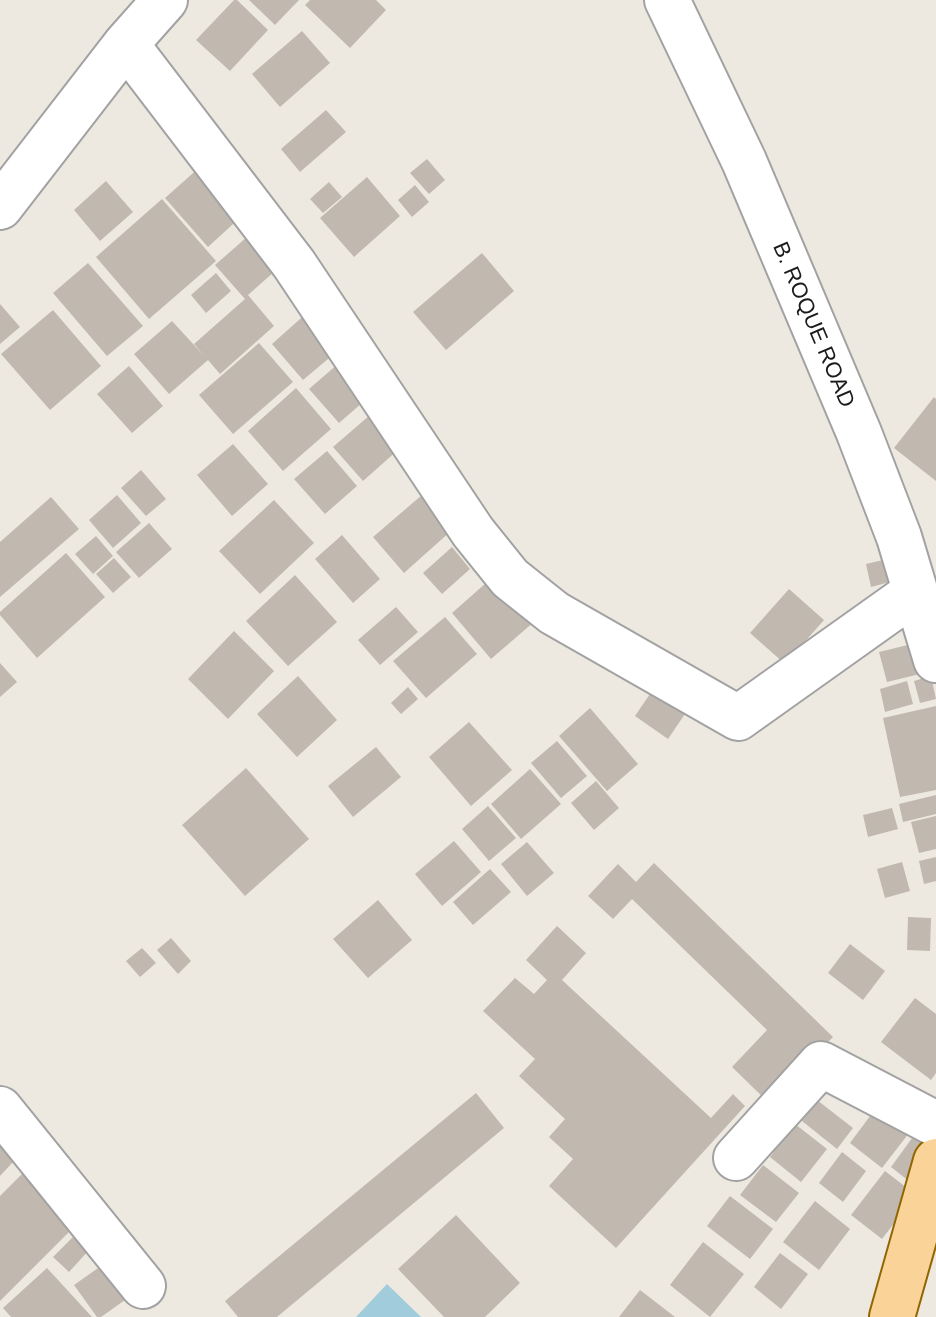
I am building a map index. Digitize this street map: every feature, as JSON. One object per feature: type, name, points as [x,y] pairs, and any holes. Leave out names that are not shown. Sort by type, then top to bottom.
[{"type":"main road","points":[[892,1317],[936,1161]]},
{"type":"street","points":[[0,207],[126,44],[165,0]]},
{"type":"street","name":"B. ROQUE ROAD","points":[[667,0],[744,161],[859,433],[899,537],[936,660]]},
{"type":"street","points":[[126,44],[294,264],[473,532],[510,578],[554,613],[738,718],[915,592]]},
{"type":"street","points":[[736,1158],[821,1064],[936,1124]]},
{"type":"street","points":[[0,1109],[143,1286]]},
{"type":"water","points":[[387,1284],[421,1317],[356,1317]]},
{"type":"building","points":[[234,0],[268,30],[230,71],[196,40]]},
{"type":"building","points":[[249,0],[299,0],[275,25]]},
{"type":"building","points":[[310,0],[376,0],[386,10],[350,48],[305,5]]},
{"type":"building","points":[[302,31],[330,63],[280,107],[252,74]]},
{"type":"building","points":[[326,110],[346,132],[300,172],[281,149]]},
{"type":"building","points":[[427,159],[445,180],[429,194],[410,173]]},
{"type":"building","points":[[201,166],[244,214],[208,247],[165,198]]},
{"type":"building","points":[[367,177],[400,216],[354,257],[320,218]]},
{"type":"building","points":[[106,181],[133,212],[100,241],[74,210]]},
{"type":"building","points":[[329,182],[342,197],[323,213],[310,199]]},
{"type":"building","points":[[415,185],[429,202],[412,217],[398,200]]},
{"type":"building","points":[[162,199],[216,261],[149,319],[96,257]]},
{"type":"building","points":[[255,230],[284,263],[248,295],[274,326],[220,374],[208,360],[169,394],[134,354],[172,321],[205,357],[194,344],[245,299],[215,265]]},
{"type":"building","points":[[482,253],[514,291],[446,350],[413,312]]},
{"type":"building","points":[[88,263],[143,326],[107,356],[53,293]]},
{"type":"building","points":[[216,273],[231,291],[206,313],[191,295]]},
{"type":"building","points":[[0,304],[20,327],[0,344]]},
{"type":"building","points":[[53,310],[101,366],[50,410],[1,354]]},
{"type":"building","points":[[309,311],[341,348],[303,380],[272,344]]},
{"type":"building","points":[[259,343],[293,382],[233,434],[199,395]]},
{"type":"building","points":[[339,363],[369,397],[339,423],[309,389]]},
{"type":"building","points":[[129,366],[163,406],[132,433],[97,394]]},
{"type":"building","points":[[296,388],[331,429],[283,471],[248,431]]},
{"type":"building","points":[[934,397],[936,399],[936,481],[894,448]]},
{"type":"building","points":[[370,415],[399,449],[363,481],[333,447]]},
{"type":"building","points":[[233,444],[268,484],[232,516],[197,475]]},
{"type":"building","points":[[327,451],[357,486],[325,514],[294,479]]},
{"type":"building","points":[[141,470],[166,499],[146,516],[121,488]]},
{"type":"building","points":[[117,495],[141,523],[113,548],[89,520]]},
{"type":"building","points":[[422,495],[452,530],[404,573],[373,537]]},
{"type":"building","points":[[51,497],[79,529],[0,597],[0,542]]},
{"type":"building","points":[[274,500],[314,543],[260,594],[219,551]]},
{"type":"building","points":[[149,523],[172,549],[139,578],[116,552]]},
{"type":"building","points":[[342,535],[380,579],[353,603],[315,559]]},
{"type":"building","points":[[96,536],[113,556],[93,574],[75,554]]},
{"type":"building","points":[[452,547],[470,569],[442,594],[423,573]]},
{"type":"building","points":[[66,553],[105,597],[37,658],[0,612]]},
{"type":"building","points":[[896,557],[901,579],[871,587],[866,564]]},
{"type":"building","points":[[114,558],[131,577],[113,593],[96,574]]},
{"type":"building","points":[[295,575],[337,622],[288,666],[246,621]]},
{"type":"building","points":[[495,575],[535,621],[491,659],[452,613]]},
{"type":"building","points":[[789,589],[824,620],[785,664],[750,633]]},
{"type":"building","points":[[396,607],[418,632],[380,665],[358,640]]},
{"type":"building","points":[[445,617],[477,654],[426,698],[393,661]]},
{"type":"building","points":[[234,631],[274,671],[228,719],[188,679]]},
{"type":"building","points":[[916,643],[924,673],[887,682],[879,652]]},
{"type":"building","points":[[0,663],[17,682],[0,697]]},
{"type":"building","points":[[298,676],[337,720],[297,757],[257,714]]},
{"type":"building","points":[[931,676],[936,699],[920,703],[914,681]]},
{"type":"building","points":[[907,681],[913,704],[885,712],[880,689]]},
{"type":"building","points":[[656,685],[689,708],[668,739],[635,716]]},
{"type":"building","points":[[408,687],[418,699],[401,714],[391,703]]},
{"type":"building","points":[[936,706],[936,790],[900,797],[883,718]]},
{"type":"building","points":[[590,708],[638,764],[607,791],[559,736]]},
{"type":"building","points":[[469,722],[512,770],[471,806],[429,757]]},
{"type":"building","points":[[557,741],[587,776],[561,798],[531,763]]},
{"type":"building","points":[[376,747],[401,777],[353,817],[328,786]]},
{"type":"building","points":[[246,768],[309,839],[245,896],[182,825]]},
{"type":"building","points":[[530,769],[561,804],[521,839],[491,804]]},
{"type":"building","points":[[596,781],[619,808],[594,830],[571,803]]},
{"type":"building","points":[[936,795],[936,814],[903,822],[899,804]]},
{"type":"building","points":[[488,806],[516,838],[489,861],[462,829]]},
{"type":"building","points":[[892,808],[898,829],[868,837],[863,815]]},
{"type":"building","points":[[936,816],[936,849],[919,853],[911,822]]},
{"type":"building","points":[[454,841],[481,872],[442,906],[415,874]]},
{"type":"building","points":[[527,842],[554,873],[527,896],[501,864]]},
{"type":"building","points":[[936,857],[936,881],[924,884],[919,861]]},
{"type":"building","points":[[902,862],[910,891],[885,898],[877,869]]},
{"type":"building","points":[[654,863],[833,1037],[769,1103],[732,1067],[767,1030],[632,899],[613,919],[588,896],[618,864],[636,882]]},
{"type":"building","points":[[490,869],[511,892],[473,925],[453,902]]},
{"type":"building","points":[[378,900],[412,940],[368,978],[333,939]]},
{"type":"building","points":[[908,917],[931,918],[930,951],[907,950]]},
{"type":"building","points":[[557,926],[586,953],[562,980],[711,1118],[733,1094],[745,1106],[616,1248],[549,1186],[573,1159],[549,1137],[565,1119],[519,1076],[535,1059],[483,1011],[515,978],[534,994],[547,980],[526,960]]},
{"type":"building","points":[[171,938],[191,961],[178,974],[157,950]]},
{"type":"building","points":[[850,944],[885,971],[863,1000],[828,973]]},
{"type":"building","points":[[142,948],[156,963],[140,977],[126,961]]},
{"type":"building","points":[[915,998],[936,1014],[936,1073],[931,1080],[881,1042]]},
{"type":"building","points":[[476,1093],[504,1128],[277,1317],[238,1317],[225,1301]]},
{"type":"building","points":[[817,1100],[853,1128],[837,1149],[802,1121]]},
{"type":"building","points":[[876,1108],[909,1133],[882,1168],[850,1143]]},
{"type":"building","points":[[795,1124],[827,1149],[801,1182],[770,1157]]},
{"type":"building","points":[[0,1125],[25,1149],[0,1176]]},
{"type":"building","points":[[915,1134],[929,1145],[919,1189],[891,1167]]},
{"type":"building","points":[[842,1152],[866,1171],[843,1202],[819,1183]]},
{"type":"building","points":[[763,1165],[799,1193],[776,1222],[740,1195]]},
{"type":"building","points":[[885,1171],[916,1195],[882,1239],[851,1215]]},
{"type":"building","points":[[24,1172],[77,1224],[0,1301],[0,1196]]},
{"type":"building","points":[[730,1196],[773,1229],[750,1259],[707,1226]]},
{"type":"building","points":[[815,1201],[850,1229],[819,1270],[783,1242]]},
{"type":"building","points":[[456,1215],[520,1283],[485,1317],[444,1317],[398,1269]]},
{"type":"building","points":[[75,1235],[90,1249],[69,1272],[53,1257]]},
{"type":"building","points":[[703,1242],[744,1274],[710,1317],[670,1285]]},
{"type":"building","points":[[780,1253],[808,1274],[781,1309],[754,1287]]},
{"type":"building","points":[[108,1261],[132,1295],[97,1317],[74,1285]]},
{"type":"building","points":[[47,1268],[92,1317],[11,1317],[3,1308]]},
{"type":"building","points":[[640,1290],[675,1317],[619,1317]]}]
